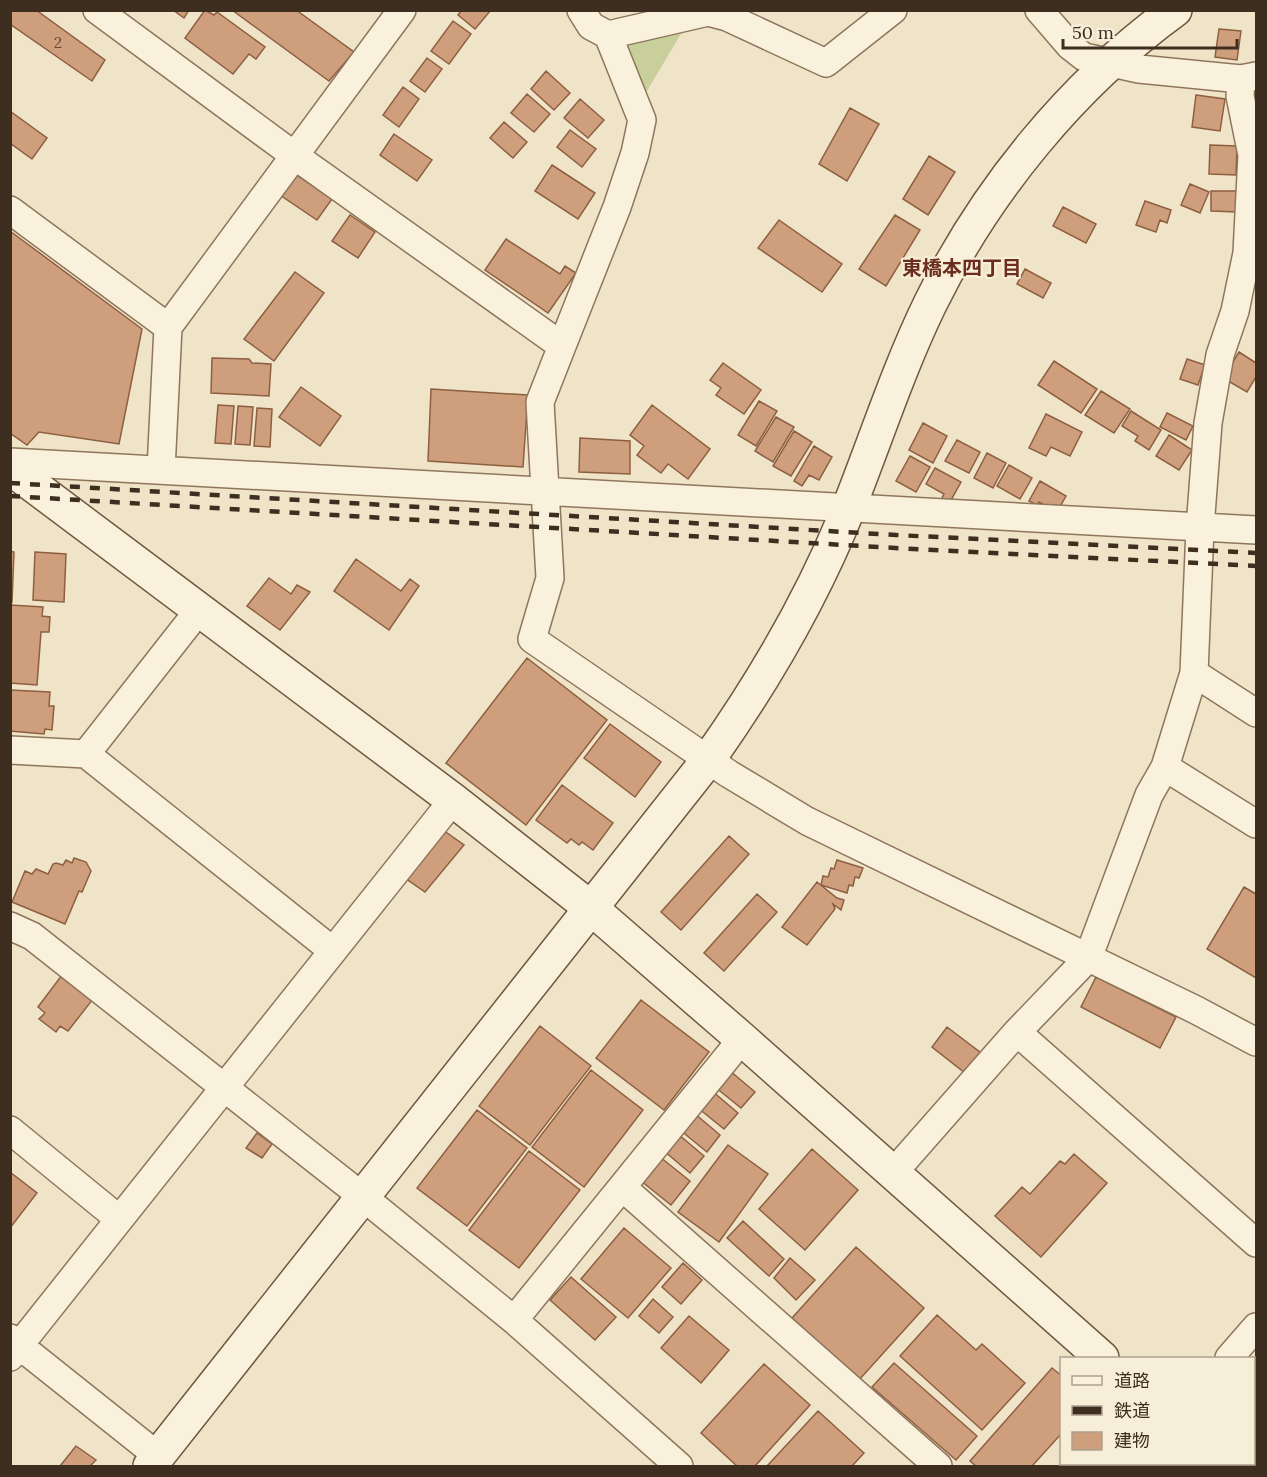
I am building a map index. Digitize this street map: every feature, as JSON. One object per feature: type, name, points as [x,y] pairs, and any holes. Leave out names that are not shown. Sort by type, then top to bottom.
[{"type":"street","points":[[161,470],[168,327],[402,10]]},
{"type":"street","points":[[581,10],[591,26],[608,35],[642,120],[635,153],[617,207],[540,402],[550,578],[532,639],[708,760],[807,820],[1257,1042]]},
{"type":"street","points":[[608,35],[708,12],[727,17],[826,63],[892,10]]},
{"type":"street","points":[[893,1173],[1017,1032],[1088,958],[1149,795],[1165,766],[1194,673],[1200,528],[1208,423],[1220,355],[1235,311],[1247,253],[1254,156],[1240,96],[1249,77],[1139,69],[1084,57],[1039,10]]},
{"type":"street","points":[[453,800],[14,1347],[154,1461],[592,909],[708,760],[747,705],[779,651],[825,561],[911,345],[951,264],[997,193],[1058,117],[1111,64],[1175,10]]},
{"type":"street","points":[[105,13],[295,156],[562,346]]},
{"type":"street","points":[[10,210],[168,327]]},
{"type":"street","points":[[10,462],[1257,531]]},
{"type":"street","points":[[10,468],[453,800],[592,909],[1100,1357]]},
{"type":"street","points":[[86,754],[199,610]]},
{"type":"street","points":[[1194,673],[1257,713]]},
{"type":"street","points":[[10,750],[86,754],[333,951]]},
{"type":"street","points":[[1165,766],[1257,824]]},
{"type":"street","points":[[10,926],[32,936],[363,1197],[514,1320],[679,1467]]},
{"type":"street","points":[[1017,1032],[1257,1244]]},
{"type":"street","points":[[514,1320],[742,1039]]},
{"type":"street","points":[[10,1130],[119,1219]]},
{"type":"street","points":[[622,1187],[938,1467]]},
{"type":"street","points":[[1231,1357],[1257,1327]]},
{"type":"green space","points":[[685,27],[644,96],[624,41]]},
{"type":"building","points":[[10,10],[36,10],[105,60],[92,81],[10,24]]},
{"type":"building","points":[[173,10],[189,10],[184,18]]},
{"type":"building","points":[[205,10],[214,15],[217,12],[265,47],[256,59],[249,54],[233,74],[185,38]]},
{"type":"building","points":[[232,10],[296,10],[354,52],[329,81]]},
{"type":"building","points":[[462,10],[491,10],[475,29],[458,15]]},
{"type":"building","points":[[453,21],[471,34],[449,64],[431,51]]},
{"type":"building","points":[[1219,29],[1241,31],[1237,60],[1215,57]]},
{"type":"building","points":[[427,58],[442,69],[425,92],[410,81]]},
{"type":"building","points":[[546,71],[570,93],[554,110],[531,89]]},
{"type":"building","points":[[403,87],[419,99],[399,127],[383,115]]},
{"type":"building","points":[[527,94],[550,114],[534,132],[511,113]]},
{"type":"building","points":[[1196,95],[1225,99],[1220,131],[1192,127]]},
{"type":"building","points":[[580,99],[604,120],[588,138],[564,118]]},
{"type":"building","points":[[850,108],[879,124],[847,181],[819,164]]},
{"type":"building","points":[[10,111],[47,138],[32,159],[10,143]]},
{"type":"building","points":[[504,122],[527,142],[513,158],[490,138]]},
{"type":"building","points":[[570,130],[596,149],[582,167],[557,147]]},
{"type":"building","points":[[394,134],[432,160],[417,181],[380,155]]},
{"type":"building","points":[[1210,145],[1237,146],[1236,175],[1209,174]]},
{"type":"building","points":[[929,156],[955,172],[928,215],[903,199]]},
{"type":"building","points":[[552,165],[595,193],[578,219],[535,191]]},
{"type":"building","points":[[295,174],[332,199],[317,220],[280,195]]},
{"type":"building","points":[[1190,184],[1209,192],[1200,213],[1181,205]]},
{"type":"building","points":[[1211,191],[1237,191],[1237,212],[1211,211]]},
{"type":"building","points":[[1145,201],[1171,210],[1167,223],[1160,220],[1156,232],[1136,225]]},
{"type":"building","points":[[1063,207],[1096,224],[1086,243],[1053,226]]},
{"type":"building","points":[[350,215],[375,232],[358,258],[332,241]]},
{"type":"building","points":[[895,215],[920,230],[886,286],[859,269]]},
{"type":"building","points":[[779,220],[842,264],[822,292],[758,248]]},
{"type":"building","points":[[10,231],[142,329],[119,444],[39,432],[27,445],[10,433]]},
{"type":"building","points":[[506,239],[560,274],[565,266],[576,273],[548,313],[485,270]]},
{"type":"building","points":[[1025,269],[1051,283],[1043,298],[1017,284]]},
{"type":"building","points":[[295,272],[324,293],[274,361],[244,339]]},
{"type":"building","points":[[1239,352],[1256,363],[1256,377],[1247,392],[1223,378]]},
{"type":"building","points":[[212,358],[249,359],[252,363],[271,364],[269,396],[211,393]]},
{"type":"building","points":[[1187,359],[1205,365],[1198,385],[1180,379]]},
{"type":"building","points":[[1054,361],[1097,389],[1081,413],[1038,385]]},
{"type":"building","points":[[723,363],[761,390],[744,414],[716,395],[721,388],[710,380]]},
{"type":"building","points":[[301,387],[341,416],[320,446],[279,417]]},
{"type":"building","points":[[431,389],[528,395],[523,467],[428,461]]},
{"type":"building","points":[[1101,391],[1130,409],[1114,433],[1085,415]]},
{"type":"building","points":[[759,401],[777,411],[756,446],[738,435]]},
{"type":"building","points":[[218,405],[234,406],[231,444],[215,443]]},
{"type":"building","points":[[652,405],[710,449],[688,479],[668,464],[661,473],[637,455],[644,446],[630,435]]},
{"type":"building","points":[[238,406],[253,407],[250,445],[235,444]]},
{"type":"building","points":[[257,408],[272,409],[270,447],[254,446]]},
{"type":"building","points":[[1131,411],[1161,430],[1149,450],[1135,441],[1138,436],[1122,426]]},
{"type":"building","points":[[1167,413],[1193,426],[1186,440],[1160,427]]},
{"type":"building","points":[[1046,414],[1082,432],[1070,456],[1051,447],[1046,456],[1029,448]]},
{"type":"building","points":[[776,417],[794,427],[773,462],[755,451]]},
{"type":"building","points":[[923,423],[947,436],[933,463],[909,450]]},
{"type":"building","points":[[794,431],[812,442],[791,476],[773,466]]},
{"type":"building","points":[[1169,435],[1192,450],[1179,470],[1156,456]]},
{"type":"building","points":[[580,438],[630,441],[630,474],[579,472]]},
{"type":"building","points":[[957,440],[980,452],[969,473],[945,461]]},
{"type":"building","points":[[814,446],[832,457],[819,480],[809,475],[802,486],[794,481]]},
{"type":"building","points":[[987,453],[1006,463],[993,488],[974,478]]},
{"type":"building","points":[[910,456],[930,467],[916,492],[896,481]]},
{"type":"building","points":[[1009,465],[1032,478],[1020,499],[997,486]]},
{"type":"building","points":[[935,468],[961,482],[950,502],[942,498],[944,494],[926,484]]},
{"type":"building","points":[[1040,481],[1066,496],[1057,512],[1039,502],[1037,505],[1029,501]]},
{"type":"building","points":[[10,551],[14,552],[12,602],[10,602]]},
{"type":"building","points":[[35,552],[66,554],[64,602],[33,600]]},
{"type":"building","points":[[356,559],[401,591],[410,579],[419,586],[389,630],[334,591]]},
{"type":"building","points":[[269,578],[291,594],[297,585],[310,592],[280,630],[247,606]]},
{"type":"building","points":[[10,605],[43,607],[42,616],[50,617],[49,632],[41,632],[37,685],[10,683]]},
{"type":"building","points":[[527,658],[607,720],[526,825],[446,763]]},
{"type":"building","points":[[10,690],[50,692],[49,706],[54,706],[52,730],[45,729],[44,734],[10,731]]},
{"type":"building","points":[[610,724],[661,762],[635,797],[584,758]]},
{"type":"building","points":[[562,785],[613,823],[593,850],[582,842],[579,845],[571,839],[567,843],[536,820]]},
{"type":"building","points":[[443,830],[464,845],[425,892],[405,878]]},
{"type":"building","points":[[729,836],[749,854],[681,930],[661,912]]},
{"type":"building","points":[[74,858],[86,862],[91,871],[82,892],[79,891],[65,924],[12,902],[25,871],[32,874],[36,869],[48,874],[53,864],[63,865],[66,860],[72,863]]},
{"type":"building","points":[[837,860],[863,868],[859,878],[855,877],[853,886],[849,885],[847,893],[821,885],[823,876],[828,877]]},
{"type":"building","points":[[817,882],[837,898],[844,900],[841,910],[833,904],[835,909],[807,945],[782,927]]},
{"type":"building","points":[[1244,887],[1256,894],[1256,978],[1207,949]]},
{"type":"building","points":[[757,894],[777,912],[724,971],[704,953]]},
{"type":"building","points":[[62,975],[93,999],[68,1031],[60,1026],[56,1032],[39,1019],[45,1013],[38,1007]]},
{"type":"building","points":[[1096,977],[1176,1017],[1160,1048],[1081,1007]]},
{"type":"building","points":[[641,1000],[709,1052],[664,1110],[596,1058]]},
{"type":"building","points":[[540,1026],[591,1066],[530,1145],[479,1106]]},
{"type":"building","points":[[947,1027],[981,1053],[965,1073],[932,1047]]},
{"type":"building","points":[[591,1070],[643,1110],[584,1187],[532,1147]]},
{"type":"building","points":[[729,1070],[755,1092],[741,1108],[715,1087]]},
{"type":"building","points":[[712,1091],[738,1113],[724,1129],[698,1108]]},
{"type":"building","points":[[477,1110],[527,1148],[467,1226],[417,1188]]},
{"type":"building","points":[[694,1113],[720,1135],[707,1152],[680,1130]]},
{"type":"building","points":[[257,1133],[272,1144],[262,1158],[246,1148]]},
{"type":"building","points":[[678,1134],[704,1156],[690,1173],[664,1151]]},
{"type":"building","points":[[728,1145],[768,1174],[719,1242],[678,1212]]},
{"type":"building","points":[[812,1149],[858,1190],[805,1250],[759,1209]]},
{"type":"building","points":[[529,1151],[580,1190],[519,1268],[469,1230]]},
{"type":"building","points":[[1074,1154],[1107,1183],[1041,1257],[995,1216],[1022,1187],[1030,1194],[1060,1161],[1065,1164]]},
{"type":"building","points":[[660,1157],[690,1181],[671,1205],[641,1181]]},
{"type":"building","points":[[10,1172],[37,1193],[10,1228]]},
{"type":"building","points":[[743,1221],[784,1259],[769,1276],[727,1238]]},
{"type":"building","points":[[624,1228],[671,1268],[628,1318],[581,1279]]},
{"type":"building","points":[[856,1247],[924,1308],[859,1380],[792,1318]]},
{"type":"building","points":[[790,1258],[815,1280],[796,1300],[774,1278]]},
{"type":"building","points":[[683,1263],[702,1280],[681,1304],[662,1287]]},
{"type":"building","points":[[571,1277],[616,1317],[595,1340],[550,1300]]},
{"type":"building","points":[[653,1299],[673,1317],[659,1333],[639,1316]]},
{"type":"building","points":[[937,1315],[976,1350],[982,1344],[1025,1383],[982,1430],[900,1356]]},
{"type":"building","points":[[689,1316],[729,1350],[701,1383],[661,1348]]},
{"type":"building","points":[[894,1363],[977,1436],[956,1460],[872,1387]]},
{"type":"building","points":[[764,1364],[810,1405],[755,1466],[737,1466],[701,1433]]},
{"type":"building","points":[[1052,1368],[1060,1374],[1060,1435],[1032,1466],[976,1466],[970,1461]]},
{"type":"building","points":[[1255,1400],[1256,1401],[1256,1453],[1255,1452]]},
{"type":"building","points":[[818,1411],[864,1453],[852,1466],[767,1466]]},
{"type":"building","points":[[76,1446],[96,1460],[90,1466],[60,1466]]},
{"type":"railway","points":[[10,483],[896,535],[1256,553]]},
{"type":"railway","points":[[10,496],[895,548],[1256,566]]},
{"type":"district","name":"東橋本四丁目","points":[[962,267]]}]
